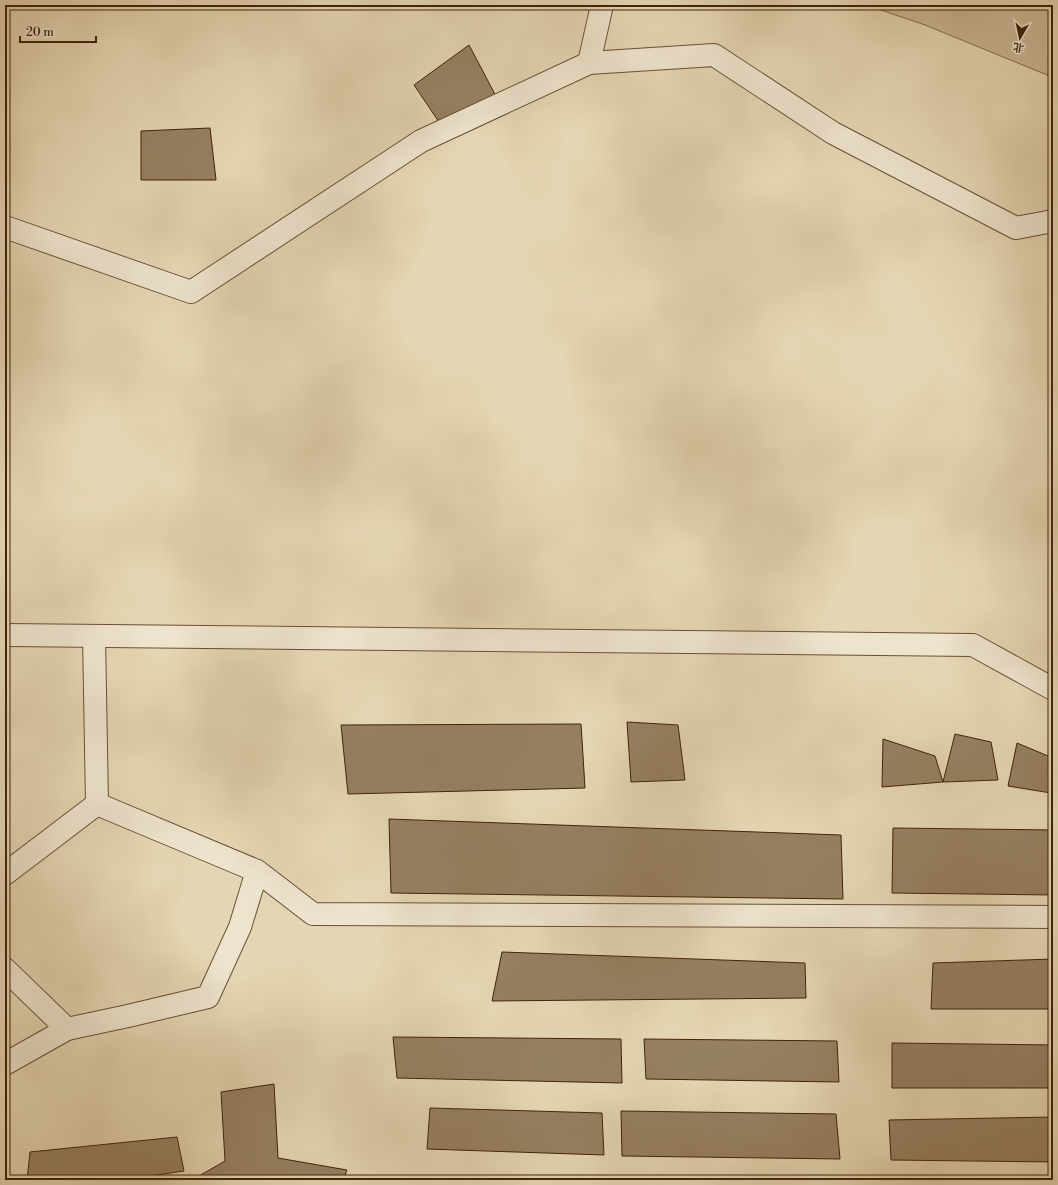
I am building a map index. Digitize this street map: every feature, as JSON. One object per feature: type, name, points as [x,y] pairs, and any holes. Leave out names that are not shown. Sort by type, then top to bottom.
[{"type":"street","points":[[589,63],[602,5]]},
{"type":"street","points":[[5,227],[191,292],[421,141],[589,63],[714,55],[833,133],[1016,228],[1053,221]]},
{"type":"street","points":[[5,635],[973,644],[1053,688]]},
{"type":"street","points":[[94,636],[97,804]]},
{"type":"street","points":[[97,804],[257,871],[313,914],[1053,917]]},
{"type":"street","points":[[5,874],[97,804]]},
{"type":"street","points":[[5,1064],[67,1029],[208,997],[240,927],[257,871]]},
{"type":"street","points":[[5,969],[67,1029]]},
{"type":"shaded area","points":[[866,5],[1053,5],[1053,76],[1052,77],[925,25]]},
{"type":"building","points":[[469,45],[498,100],[439,122],[414,85]]},
{"type":"building","points":[[210,128],[216,180],[141,180],[141,131]]},
{"type":"building","points":[[627,722],[678,725],[685,780],[631,782]]},
{"type":"building","points":[[581,724],[585,788],[348,794],[341,725]]},
{"type":"building","points":[[955,734],[991,742],[998,780],[943,782]]},
{"type":"building","points":[[883,739],[935,756],[943,782],[882,787]]},
{"type":"building","points":[[1017,743],[1053,758],[1051,793],[1008,786]]},
{"type":"building","points":[[389,819],[841,835],[843,899],[391,893]]},
{"type":"building","points":[[893,828],[1053,830],[1053,895],[892,893]]},
{"type":"building","points":[[502,952],[805,963],[806,998],[492,1001]]},
{"type":"building","points":[[1053,959],[1053,1009],[931,1009],[933,963]]},
{"type":"building","points":[[393,1037],[621,1039],[622,1083],[397,1078]]},
{"type":"building","points":[[644,1039],[837,1041],[839,1082],[646,1079]]},
{"type":"building","points":[[892,1043],[1053,1045],[1053,1088],[892,1088]]},
{"type":"building","points":[[274,1084],[278,1158],[347,1170],[343,1180],[192,1180],[225,1161],[221,1092]]},
{"type":"building","points":[[430,1108],[602,1113],[604,1155],[427,1149]]},
{"type":"building","points":[[621,1111],[836,1114],[840,1159],[622,1156]]},
{"type":"building","points":[[1053,1117],[1053,1162],[891,1160],[889,1120]]},
{"type":"building","points":[[177,1137],[184,1171],[123,1180],[27,1180],[30,1152]]}]
